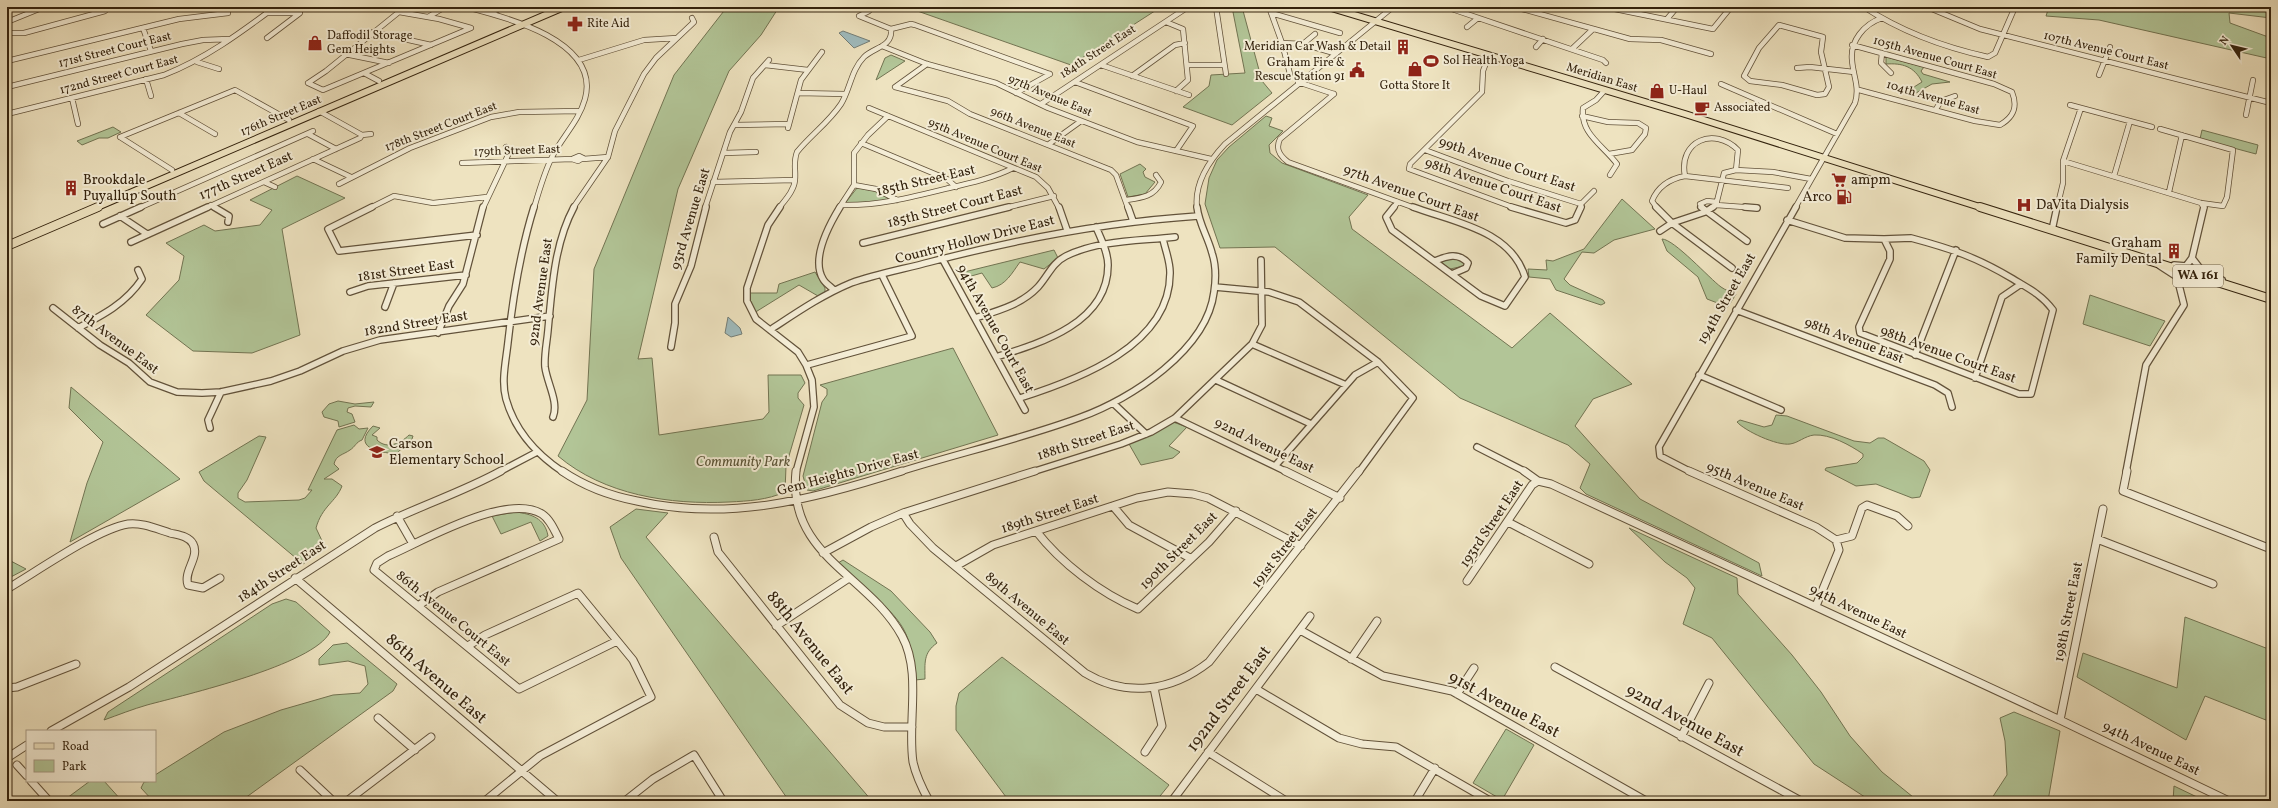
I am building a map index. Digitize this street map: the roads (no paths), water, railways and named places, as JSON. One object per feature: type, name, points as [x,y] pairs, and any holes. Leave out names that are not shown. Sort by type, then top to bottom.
[{"type":"main road","name":"176th Street East","points":[[7,246],[555,7]]},
{"type":"main road","name":"176th Street East","points":[[7,241],[379,81],[564,7]]},
{"type":"main road","name":"WA 161","points":[[1328,7],[1375,21]]},
{"type":"main road","name":"Meridian East","points":[[1375,21],[1605,90],[2052,230]]},
{"type":"main road","points":[[319,111],[319,109],[361,89]]},
{"type":"main road","points":[[216,155],[288,122],[289,120]]},
{"type":"main road","points":[[106,203],[108,200],[171,171]]},
{"type":"main road","name":"WA 161","points":[[2052,230],[2271,299]]},
{"type":"street","points":[[7,22],[44,7]]},
{"type":"street","name":"172nd Street Court East","points":[[7,114],[146,79],[174,71],[197,62],[275,7]]},
{"type":"street","points":[[428,17],[445,7]]},
{"type":"street","name":"Gem Heights Drive East","points":[[466,7],[490,13],[557,41],[579,60],[588,80],[586,95],[580,111],[550,159],[538,195],[520,260],[505,365],[506,398],[514,421],[537,452],[557,469],[587,485],[629,499],[652,504],[704,509],[735,508],[798,501],[835,492],[1066,422],[1113,404],[1153,379],[1180,355],[1193,340],[1207,315],[1215,287],[1215,263],[1210,244],[1198,216],[1200,185],[1211,159],[1224,144],[1298,82],[1393,7]]},
{"type":"street","points":[[490,13],[504,7]]},
{"type":"street","name":"184th Street East","points":[[1041,104],[1188,7]]},
{"type":"street","points":[[1216,7],[1223,66],[1226,74]]},
{"type":"street","points":[[1269,7],[1282,43],[1290,74]]},
{"type":"street","points":[[1446,7],[1572,48],[1603,60],[1606,63]]},
{"type":"street","points":[[1515,7],[1592,30],[1632,39],[1661,40],[1710,54]]},
{"type":"street","points":[[1605,7],[1713,29],[1731,7]]},
{"type":"street","points":[[1667,19],[1677,7]]},
{"type":"street","points":[[1864,7],[1882,18],[1927,39],[1990,57],[1995,53],[2015,7]]},
{"type":"street","name":"107th Avenue Court East","points":[[1927,7],[1964,24],[2002,35],[2106,60],[2271,103]]},
{"type":"street","points":[[2263,7],[2271,9]]},
{"type":"street","points":[[7,33],[16,35],[104,11]]},
{"type":"street","points":[[868,11],[859,16],[891,29],[911,24],[915,25],[1050,74],[1016,92]]},
{"type":"street","points":[[399,12],[428,17],[471,28],[323,90],[308,82],[326,72],[345,54],[399,12]]},
{"type":"street","points":[[7,62],[193,16],[228,13]]},
{"type":"street","points":[[266,13],[300,13],[267,38]]},
{"type":"street","points":[[1271,13],[1340,33]]},
{"type":"street","name":"92nd Avenue East","points":[[553,417],[556,409],[548,385],[545,365],[557,256],[566,223],[573,208],[608,157],[615,131],[644,74],[694,22],[692,18]]},
{"type":"street","points":[[1467,27],[1478,18]]},
{"type":"street","points":[[1859,90],[1850,58],[1852,45],[1864,27],[1882,18]]},
{"type":"street","points":[[1166,22],[1183,29],[1188,65],[1187,83],[1176,91]]},
{"type":"street","points":[[1777,26],[1787,26],[1822,37],[1821,52],[1825,69],[1829,87],[1825,94],[1819,96],[1745,78],[1745,71],[1777,26]]},
{"type":"street","points":[[143,28],[151,51]]},
{"type":"street","points":[[891,29],[892,36],[889,42],[869,52],[862,59],[840,104],[797,152],[794,160],[795,180],[793,188],[768,225],[747,288],[746,304],[751,315],[798,352],[808,365],[815,392],[813,417],[798,456],[796,484],[798,501],[805,530],[823,553],[888,616],[904,639],[908,652],[911,677],[912,753],[918,782],[929,801]]},
{"type":"street","points":[[1572,48],[1592,30]]},
{"type":"street","points":[[373,32],[431,45]]},
{"type":"street","points":[[1303,44],[1315,34]]},
{"type":"street","points":[[579,60],[644,40],[677,38]]},
{"type":"street","name":"171st Street Court East","points":[[7,87],[151,51],[203,40],[229,39]]},
{"type":"street","points":[[1536,47],[1543,39]]},
{"type":"street","points":[[1132,76],[1175,45],[1185,43]]},
{"type":"street","points":[[1282,43],[1303,44],[1334,53]]},
{"type":"street","name":"105th Avenue Court East","points":[[1852,45],[1989,83],[2012,92],[2016,106],[2012,117],[2000,125]]},
{"type":"street","name":"97th Avenue East","points":[[882,46],[927,64],[980,78],[1016,92],[1081,121],[1137,142],[1211,159]]},
{"type":"street","points":[[2099,75],[2110,47]]},
{"type":"street","points":[[734,125],[788,126],[801,80],[822,52]]},
{"type":"street","points":[[1882,53],[1881,63],[1892,73]]},
{"type":"street","points":[[345,54],[389,63]]},
{"type":"street","points":[[1425,150],[1482,92],[1483,71],[1489,55]]},
{"type":"street","name":"93rd Avenue East","points":[[671,347],[675,304],[691,266],[712,182],[734,125],[741,112],[753,78],[769,60]]},
{"type":"street","points":[[197,62],[219,69]]},
{"type":"street","name":"96th Avenue East","points":[[927,64],[895,87],[948,101],[970,114],[1049,144],[1111,170],[1116,175],[1134,221]]},
{"type":"street","points":[[765,65],[808,70]]},
{"type":"street","points":[[1101,65],[1189,95]]},
{"type":"street","points":[[1188,65],[1223,66]]},
{"type":"street","points":[[1797,68],[1854,72]]},
{"type":"street","points":[[364,73],[379,81]]},
{"type":"street","points":[[146,79],[152,96]]},
{"type":"street","points":[[2246,115],[2254,80]]},
{"type":"street","points":[[1074,82],[1193,126],[1176,151]]},
{"type":"street","name":"97th Avenue Court East","points":[[1298,82],[1334,94],[1280,139],[1277,147],[1279,154],[1288,162],[1500,241],[1506,245],[1523,270],[1523,282],[1505,306],[1486,299],[1452,274]]},
{"type":"street","points":[[1722,84],[1837,134]]},
{"type":"street","points":[[171,171],[120,137],[235,90],[289,120]]},
{"type":"street","points":[[1605,90],[1596,100],[1583,108],[1582,116],[1584,129],[1617,164],[1615,170],[1610,175]]},
{"type":"street","name":"104th Avenue East","points":[[1859,90],[2000,125]]},
{"type":"street","name":"194th Street East","points":[[1660,456],[1659,447],[1661,441],[1824,158],[1855,103],[1859,90]]},
{"type":"street","points":[[798,93],[845,94]]},
{"type":"street","points":[[1936,109],[1941,102],[1955,96]]},
{"type":"street","points":[[72,98],[78,124]]},
{"type":"street","points":[[2070,105],[2152,127]]},
{"type":"street","name":"95th Avenue Court East","points":[[870,108],[1043,182],[1054,196],[1067,230]]},
{"type":"street","points":[[2052,230],[2063,183],[2063,161],[2081,108]]},
{"type":"street","points":[[319,111],[362,135]]},
{"type":"street","name":"178th Street Court East","points":[[339,184],[410,148],[491,117],[519,112],[580,111]]},
{"type":"street","points":[[179,113],[215,134]]},
{"type":"street","points":[[834,290],[823,280],[818,265],[827,228],[854,185],[854,153],[861,143],[888,116]]},
{"type":"street","points":[[1582,116],[1608,122],[1638,123],[1646,128],[1645,134],[1632,150],[1609,154]]},
{"type":"street","points":[[1049,144],[1081,121]]},
{"type":"street","points":[[2114,176],[2130,121]]},
{"type":"street","points":[[2063,161],[2169,192],[2201,203],[2223,206],[2227,197],[2234,152],[2232,149],[2160,129]]},
{"type":"street","points":[[103,224],[311,133],[336,149]]},
{"type":"street","name":"177th Street East","points":[[131,242],[360,138],[362,135],[371,134]]},
{"type":"street","points":[[2169,192],[2182,135]]},
{"type":"street","points":[[1685,176],[1682,166],[1684,157],[1693,145],[1703,138],[1721,139],[1735,146],[1738,150],[1736,170]]},
{"type":"street","points":[[861,143],[947,179],[956,187]]},
{"type":"street","points":[[438,333],[466,275],[477,235],[481,212],[487,197],[507,160],[509,153],[506,147]]},
{"type":"street","name":"98th Avenue Court East","points":[[1425,150],[1410,164],[1410,169],[1498,203],[1569,223],[1577,216],[1581,209],[1580,204]]},
{"type":"street","name":"99th Avenue Court East","points":[[1425,150],[1508,181],[1580,204]]},
{"type":"street","points":[[724,153],[756,152]]},
{"type":"street","name":"179th Street East","points":[[462,163],[550,159],[572,159],[576,161],[583,158],[608,157]]},
{"type":"street","points":[[313,159],[351,177]]},
{"type":"street","name":"185th Street East","points":[[841,205],[868,206],[897,200],[992,178],[1013,168]]},
{"type":"street","points":[[1660,231],[1672,223],[1705,212],[1717,203],[1721,180],[1726,171],[1736,170],[1773,172],[1811,179]]},
{"type":"street","points":[[1126,200],[1145,197],[1156,191],[1161,182],[1156,175]]},
{"type":"street","points":[[1732,268],[1672,223],[1653,204],[1653,197],[1665,182],[1674,178],[1685,176],[1788,188]]},
{"type":"street","points":[[712,182],[795,180]]},
{"type":"street","points":[[264,182],[275,187]]},
{"type":"street","points":[[854,185],[876,189],[897,200]]},
{"type":"street","points":[[1580,204],[1585,202],[1594,190]]},
{"type":"street","points":[[477,235],[339,251],[328,229],[394,196],[433,203],[487,197]]},
{"type":"street","name":"185th Street Court East","points":[[863,243],[1054,196]]},
{"type":"street","points":[[1398,202],[1386,216],[1392,230],[1452,274],[1466,268],[1468,263],[1459,256],[1450,255],[1435,261]]},
{"type":"street","points":[[1747,241],[1700,207],[1703,202],[1757,208]]},
{"type":"street","points":[[2151,261],[2186,266],[2192,258],[2204,207],[2201,203]]},
{"type":"street","points":[[211,206],[229,216],[228,222]]},
{"type":"street","points":[[120,216],[147,234]]},
{"type":"street","name":"Country Hollow Drive East","points":[[770,330],[834,290],[882,275],[1067,230],[1134,221],[1198,216]]},
{"type":"street","points":[[1787,220],[1845,238],[1916,239],[1956,250],[1982,261],[2021,284],[2002,297],[1975,378]]},
{"type":"street","points":[[996,357],[1050,339],[1076,323],[1088,312],[1101,294],[1108,275],[1104,247],[1096,227]]},
{"type":"street","points":[[975,318],[1007,308],[1026,298],[1039,285],[1047,270],[1060,260],[1077,252],[1175,237]]},
{"type":"street","points":[[1020,398],[1059,387],[1098,369],[1117,357],[1147,330],[1165,300],[1169,288],[1170,257],[1163,239]]},
{"type":"street","name":"98th Avenue Court East","points":[[1884,239],[1890,251],[1890,259],[1859,327],[1860,333],[1975,378],[2019,394],[2029,395],[2031,394],[2046,343],[2053,310],[2050,303],[2021,284]]},
{"type":"street","points":[[1915,355],[1956,250]]},
{"type":"street","points":[[2192,258],[2202,271],[2244,290]]},
{"type":"street","name":"94th Avenue Court East","points":[[943,260],[1020,398],[1025,410]]},
{"type":"street","name":"188th Street East","points":[[823,553],[871,527],[903,513],[1121,444],[1146,434],[1175,418],[1252,344],[1262,325],[1261,260]]},
{"type":"street","points":[[2151,261],[2175,275],[2180,284],[2184,305],[2146,365],[2123,491],[2271,549]]},
{"type":"street","points":[[78,328],[110,310],[132,294],[142,279],[138,270]]},
{"type":"street","name":"181st Street East","points":[[350,292],[368,286],[466,275]]},
{"type":"street","points":[[808,365],[912,336],[882,275]]},
{"type":"street","points":[[2180,284],[2200,276]]},
{"type":"street","points":[[385,307],[394,283]]},
{"type":"street","points":[[1215,287],[1279,295],[1299,302],[1378,362],[1355,375],[1275,466]]},
{"type":"street","name":"87th Avenue East","points":[[53,308],[78,328],[129,363],[145,378],[157,386],[186,393],[221,392]]},
{"type":"street","name":"98th Avenue East","points":[[1736,310],[1935,385],[1948,393],[1952,407]]},
{"type":"street","name":"182nd Street East","points":[[221,392],[287,376],[331,356],[363,345],[390,339],[550,316]]},
{"type":"street","points":[[1252,344],[1346,385]]},
{"type":"street","name":"191st Street East","points":[[1154,688],[1186,678],[1209,662],[1340,498],[1413,398],[1378,362]]},
{"type":"street","points":[[1699,375],[1781,410]]},
{"type":"street","points":[[1216,380],[1311,424]]},
{"type":"street","points":[[210,428],[208,420],[221,392]]},
{"type":"street","points":[[1113,404],[1146,434]]},
{"type":"street","name":"92nd Avenue East","points":[[1175,418],[1340,498]]},
{"type":"street","name":"94th Avenue East","points":[[1477,447],[1533,476],[1538,481],[1551,484],[1816,606],[2060,720],[2228,801]]},
{"type":"street","name":"184th Street East","points":[[53,730],[124,690],[358,538],[397,516],[485,480],[537,452]]},
{"type":"street","name":"95th Avenue East","points":[[1660,456],[1680,468],[1816,527],[1837,542]]},
{"type":"street","name":"193rd Street East","points":[[1467,581],[1532,485],[1538,481]]},
{"type":"street","name":"189th Street East","points":[[956,566],[993,545],[1155,493],[1193,494],[1208,498],[1236,511],[1301,546]]},
{"type":"street","points":[[1816,606],[1836,560],[1837,542],[1852,536],[1862,508],[1867,505],[1897,516],[1908,526]]},
{"type":"street","points":[[1113,506],[1129,525],[1190,558]]},
{"type":"street","points":[[397,516],[413,544],[493,511],[511,508],[531,509],[548,519],[559,539],[438,592],[418,606]]},
{"type":"street","name":"198th Street East","points":[[2060,720],[2103,509]]},
{"type":"street","name":"190th Street East","points":[[1036,531],[1051,550],[1085,576],[1116,597],[1138,609],[1190,558],[1209,542],[1236,511]]},
{"type":"street","name":"89th Avenue East","points":[[903,513],[909,524],[916,532],[1086,673],[1098,680],[1122,688],[1154,688]]},
{"type":"street","points":[[1508,522],[1589,564]]},
{"type":"street","points":[[7,589],[117,527],[130,524],[188,538],[193,543],[195,554],[187,574],[188,585],[203,588],[220,578]]},
{"type":"street","name":"88th Avenue East","points":[[714,537],[718,552],[835,699],[846,710],[868,723],[884,727],[912,727]]},
{"type":"street","points":[[2097,539],[2213,584]]},
{"type":"street","name":"86th Avenue Court East","points":[[413,544],[388,556],[374,567],[378,574],[519,689],[617,640]]},
{"type":"street","name":"86th Avenue East","points":[[295,578],[558,801]]},
{"type":"street","points":[[776,626],[849,578]]},
{"type":"street","points":[[468,646],[485,635],[578,593],[633,660],[651,697],[551,749],[521,771],[485,801]]},
{"type":"street","name":"192nd Street East","points":[[1172,801],[1310,616]]},
{"type":"street","points":[[1351,658],[1377,621]]},
{"type":"street","name":"91st Avenue East","points":[[1300,630],[1394,680],[1429,684],[1441,687],[1457,694],[1646,801]]},
{"type":"street","points":[[7,688],[17,687],[76,664]]},
{"type":"street","name":"92nd Avenue East","points":[[1555,667],[1799,801]]},
{"type":"street","points":[[1457,694],[1474,668]]},
{"type":"street","points":[[1681,737],[1709,683]]},
{"type":"street","points":[[1145,752],[1162,726],[1154,688]]},
{"type":"street","points":[[1256,688],[1339,738],[1362,744],[1396,748],[1435,768],[1490,801]]},
{"type":"street","points":[[378,718],[415,750]]},
{"type":"street","points":[[348,801],[431,737]]},
{"type":"street","points":[[7,758],[26,746]]},
{"type":"street","points":[[1208,752],[1286,801]]},
{"type":"street","points":[[625,801],[652,779],[694,755],[723,801]]},
{"type":"street","points":[[18,766],[26,775]]},
{"type":"street","points":[[1415,801],[1435,768]]},
{"type":"street","points":[[300,770],[333,801]]},
{"type":"street","points":[[32,782],[49,801]]},
{"type":"water","points":[[843,31],[870,41],[854,48],[839,33]]},
{"type":"water","points":[[728,317],[740,328],[742,334],[731,337],[725,333]]},
{"type":"place","name":"Rite Aid","points":[[575,24]]},
{"type":"place","name":"Daffodil Storage Gem Heights","points":[[315,43]]},
{"type":"place","name":"Meridian Car Wash & Detail","points":[[1403,47]]},
{"type":"place","name":"Sol Health Yoga","points":[[1431,61]]},
{"type":"place","name":"Gotta Store It","points":[[1415,69]]},
{"type":"place","name":"Graham Fire & Rescue Station 91","points":[[1357,70]]},
{"type":"place","name":"U-Haul","points":[[1657,91]]},
{"type":"place","name":"Associated","points":[[1702,108]]},
{"type":"place","name":"ampm","points":[[1839,180]]},
{"type":"place","name":"Brookdale Puyallup South","points":[[71,188]]},
{"type":"place","name":"Arco","points":[[1844,197]]},
{"type":"place","name":"DaVita Dialysis","points":[[2024,205]]},
{"type":"place","name":"Graham Family Dental","points":[[2174,251]]},
{"type":"place","name":"Carson Elementary School","points":[[377,452]]},
{"type":"park label","name":"Community Park","points":[[743,462]]}]
